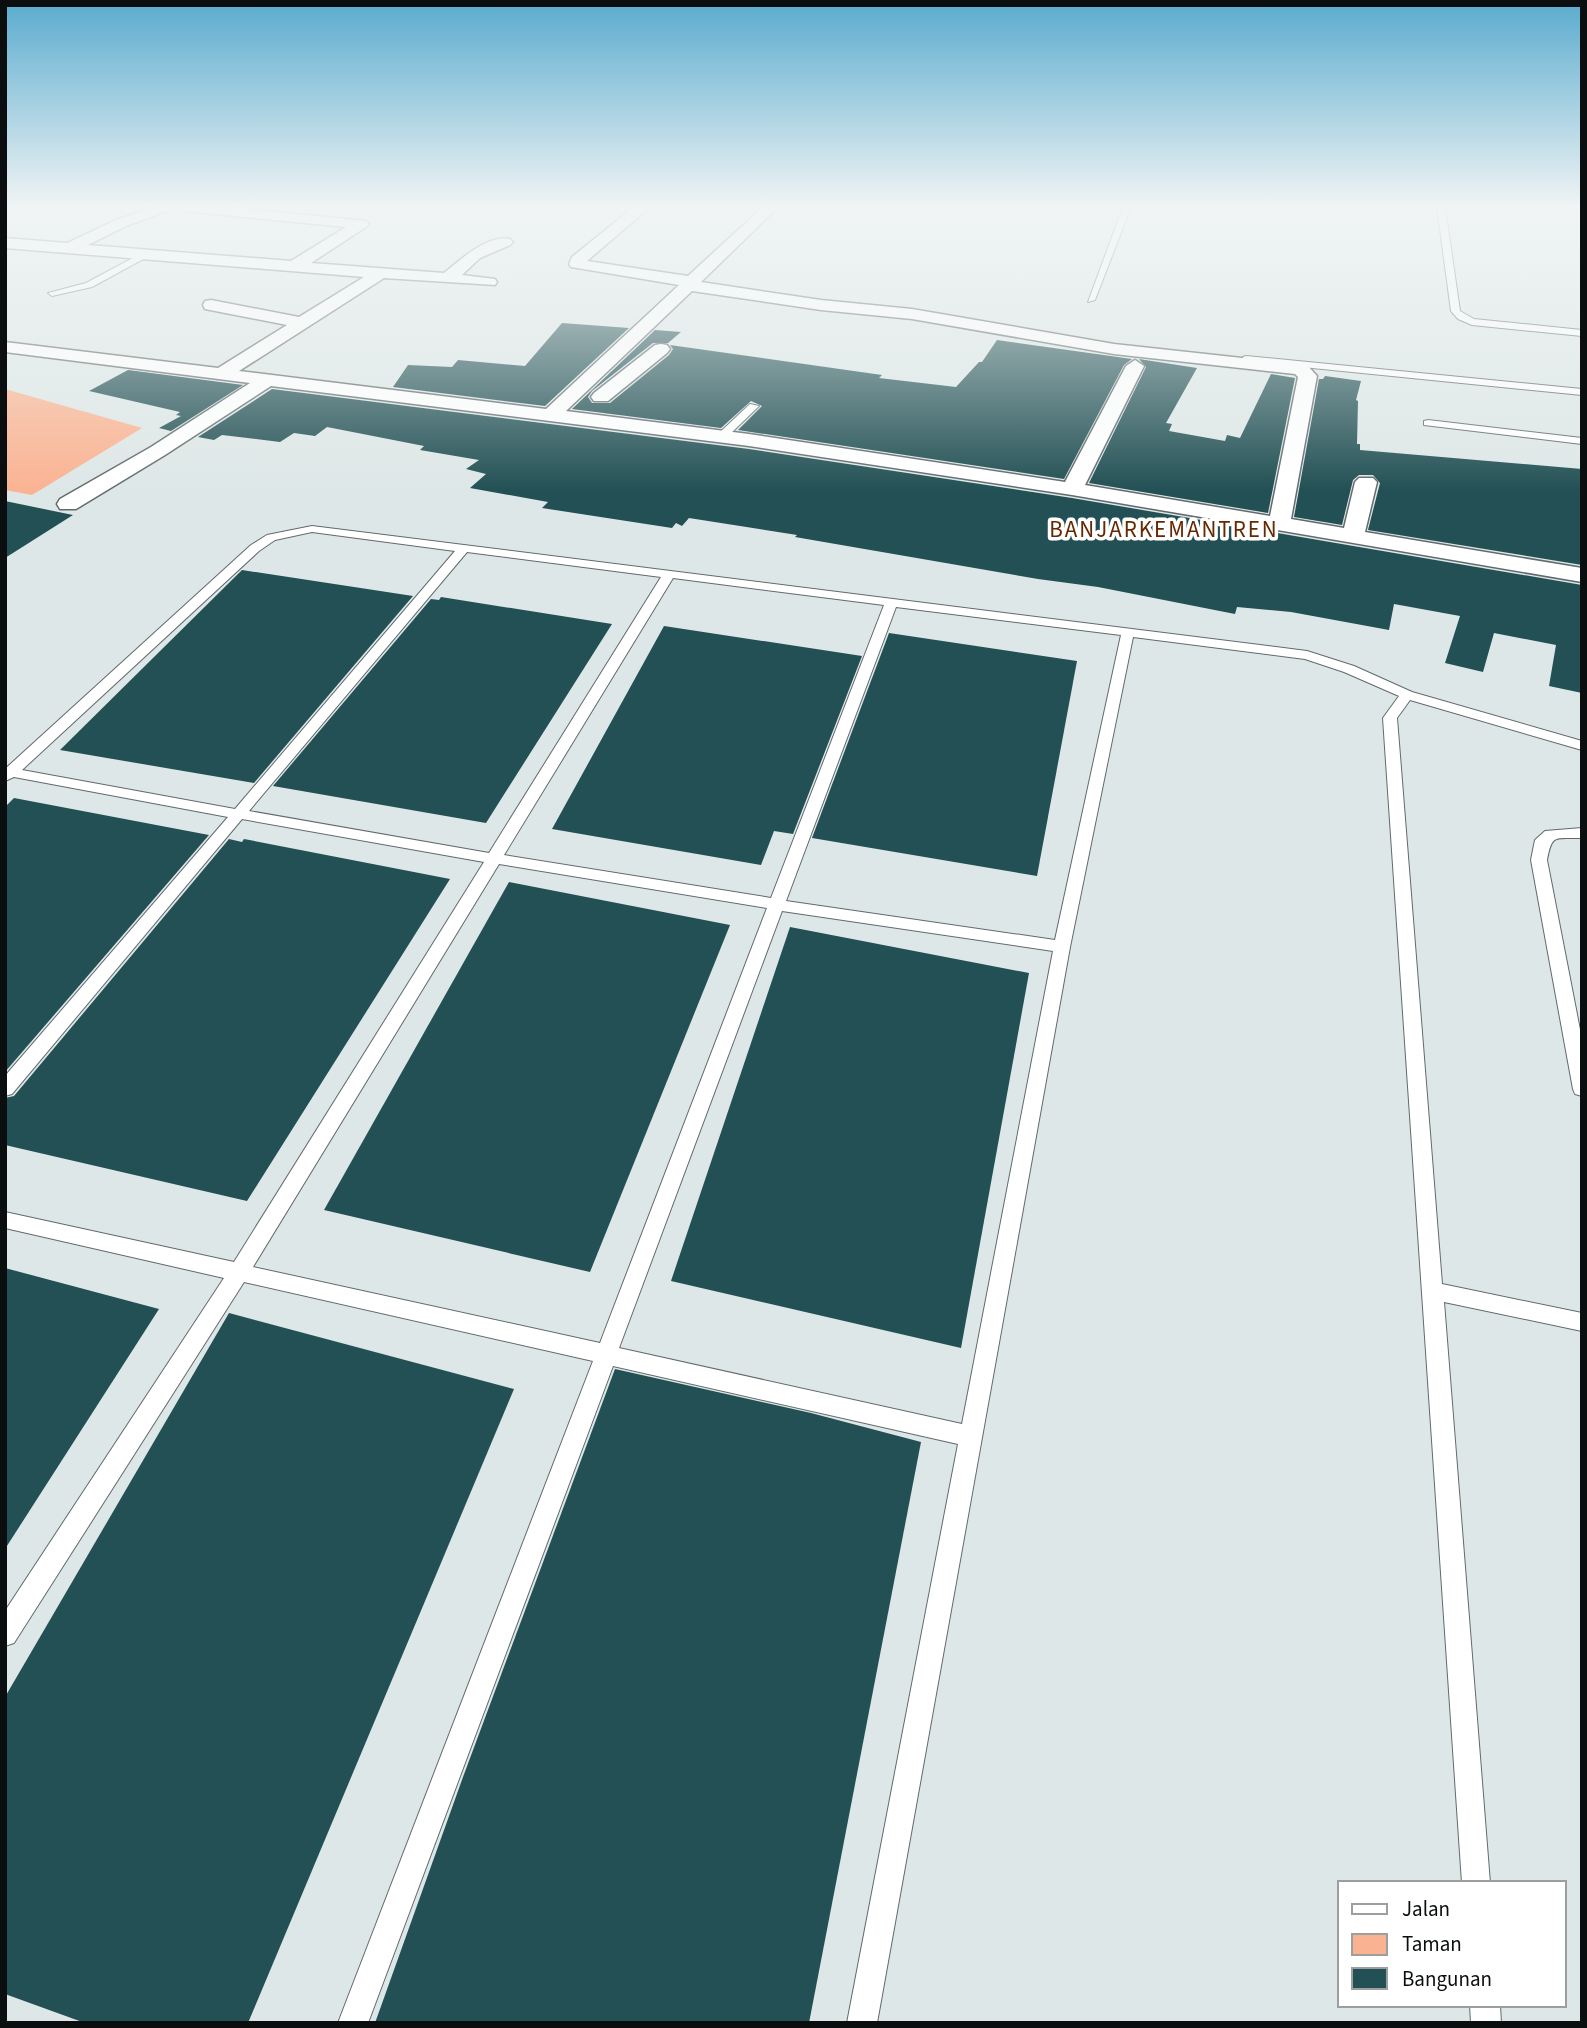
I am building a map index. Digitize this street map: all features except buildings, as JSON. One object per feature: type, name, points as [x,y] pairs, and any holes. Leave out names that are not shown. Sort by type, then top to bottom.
[{"type":"street","points":[[223,373],[336,302]]},
{"type":"street","points":[[552,414],[672,302]]},
{"type":"street","points":[[802,302],[912,314],[1114,349],[1300,369],[1308,376],[1279,525]]},
{"type":"street","points":[[211,305],[302,323]]},
{"type":"street","points":[[5,347],[721,437],[1072,489],[1582,575]]},
{"type":"street","points":[[578,418],[610,388],[661,349]]},
{"type":"street","points":[[1072,489],[1135,366]]},
{"type":"street","points":[[68,504],[158,451],[269,379]]},
{"type":"street","points":[[1353,536],[1366,482]]},
{"type":"lane","points":[[1455,302],[1456,311],[1461,317],[1472,322],[1582,332]]},
{"type":"lane","points":[[1246,359],[1582,391]]},
{"type":"lane","points":[[721,437],[754,406]]},
{"type":"lane","points":[[1429,423],[1582,441]]},
{"type":"lane","points":[[8,775],[255,548],[271,537],[290,531],[327,529],[1307,655],[1349,669],[1407,695],[1582,746]]},
{"type":"lane","points":[[5,1089],[465,547]]},
{"type":"lane","points":[[5,1634],[239,1272],[670,573]]},
{"type":"lane","points":[[353,2023],[891,602]]},
{"type":"lane","points":[[862,2023],[1062,947],[1128,632]]},
{"type":"lane","points":[[1407,695],[1390,718],[1476,1881]]},
{"type":"lane","points":[[8,775],[775,906],[1062,947]]},
{"type":"lane","points":[[1582,833],[1550,834],[1543,840],[1539,860],[1582,1089]]},
{"type":"lane","points":[[5,1220],[970,1436]]},
{"type":"lane","points":[[1432,1291],[1582,1322]]},
{"type":"green space","points":[[5,389],[142,428],[32,495],[5,490]]},
{"type":"district","name":"BANJARKEMANTREN","points":[[1164,529]]}]
